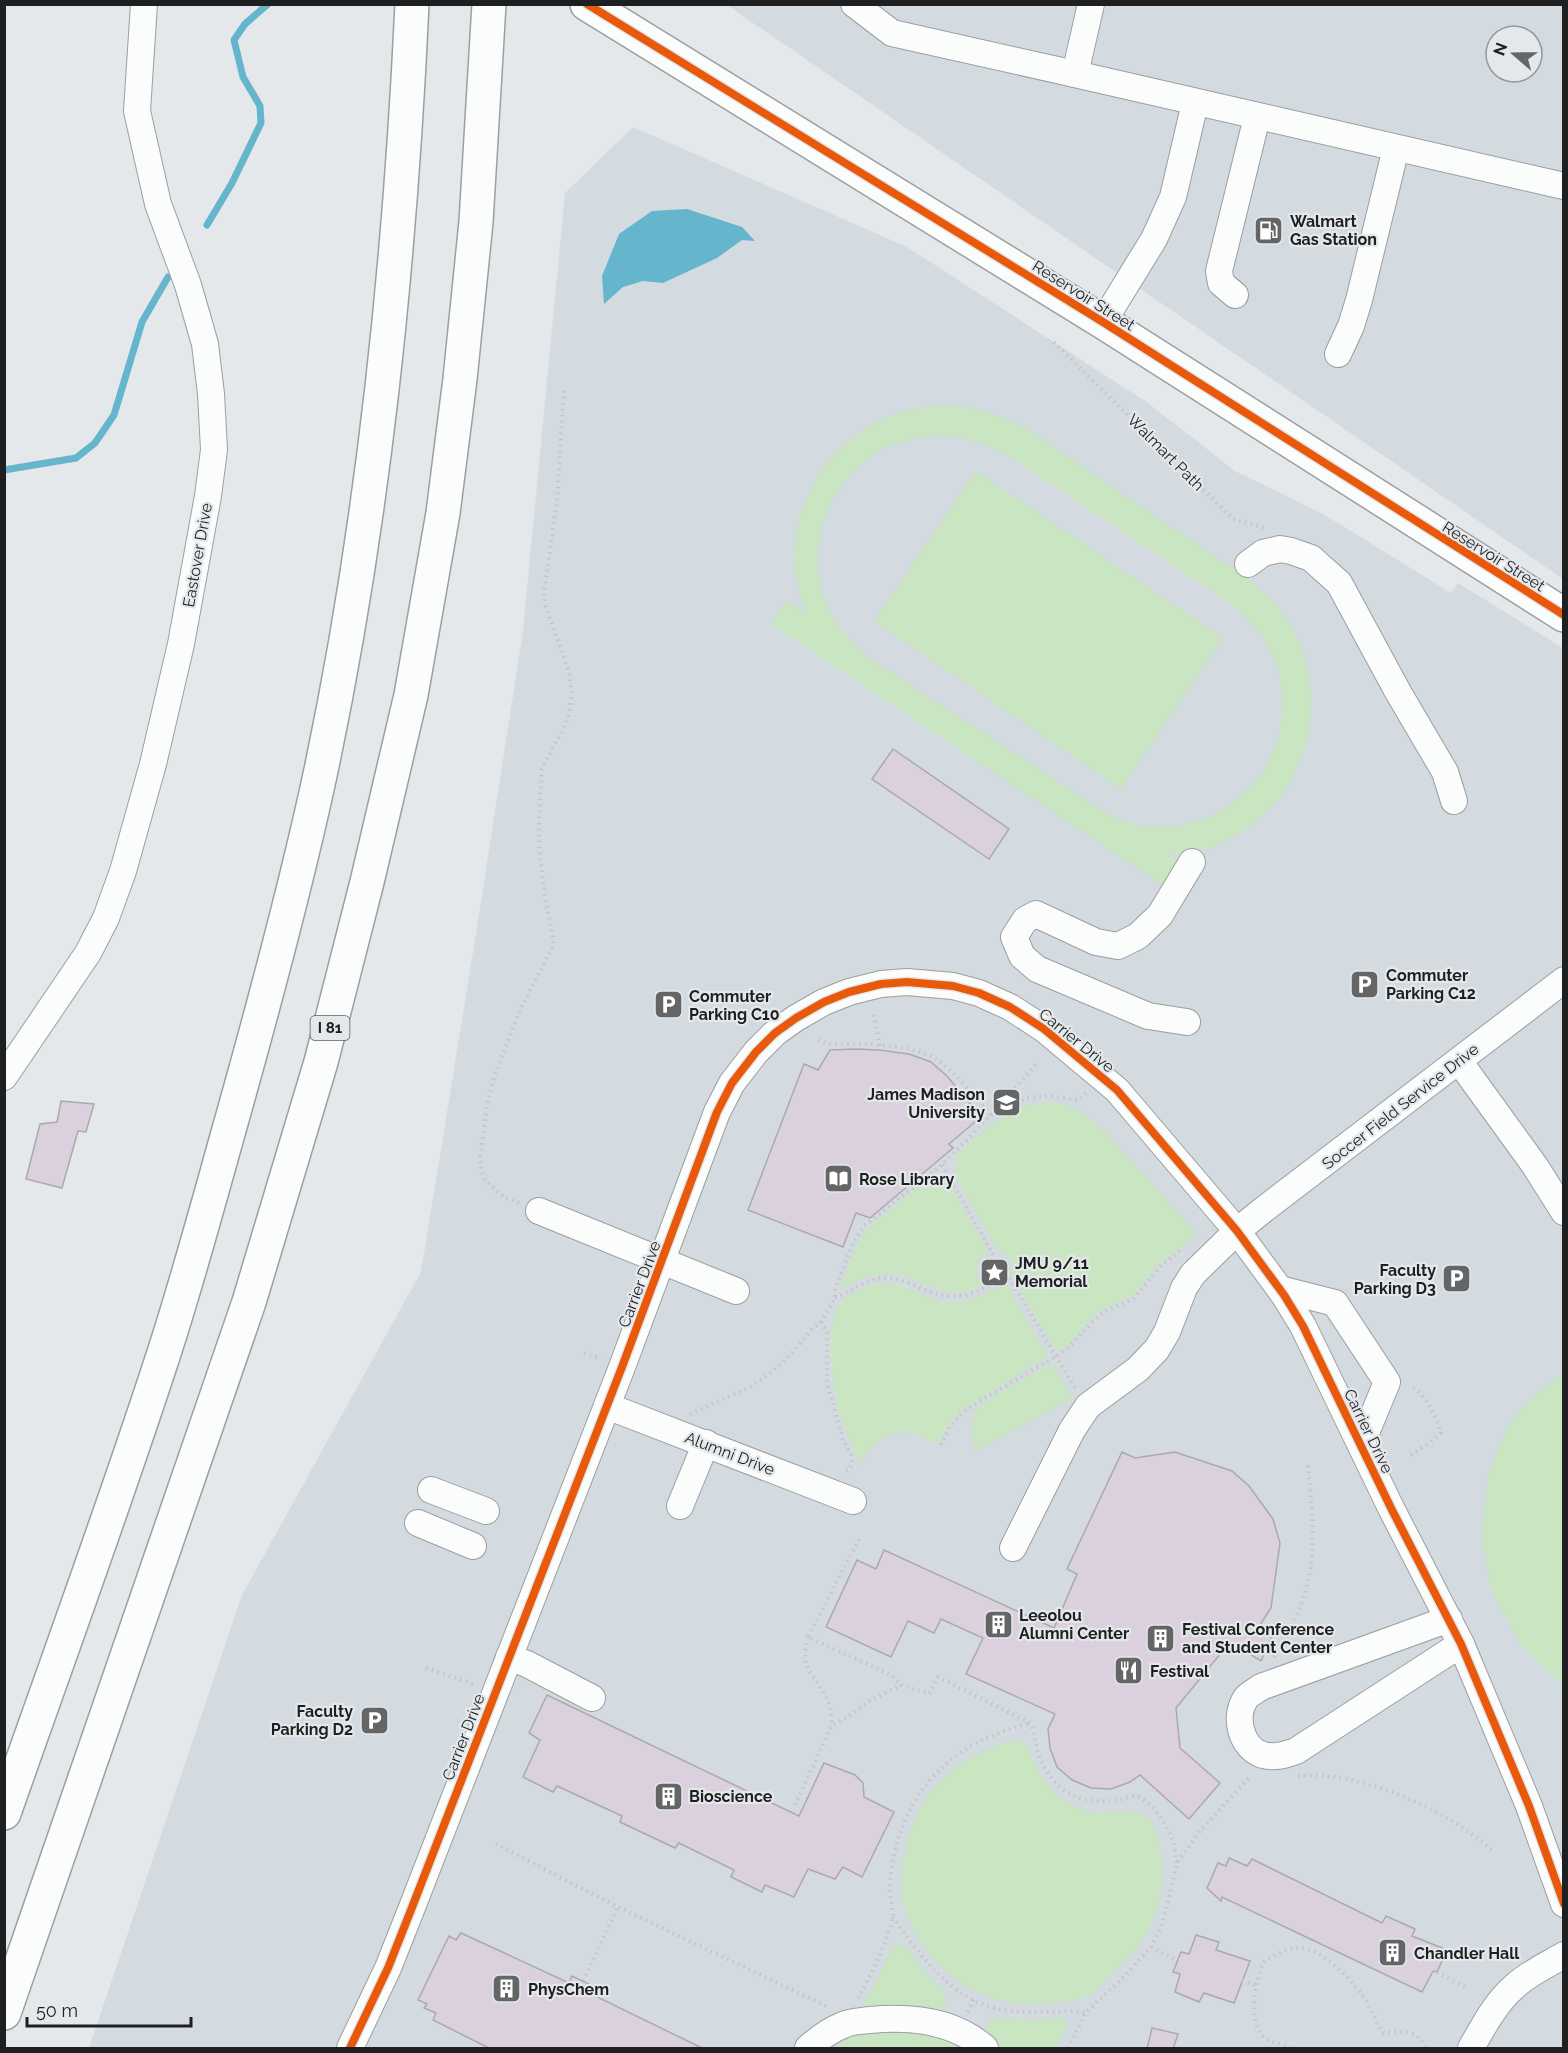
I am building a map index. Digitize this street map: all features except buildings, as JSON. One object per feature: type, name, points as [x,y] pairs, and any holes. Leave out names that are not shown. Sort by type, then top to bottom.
[{"type":"main road","points":[[4,1813],[165,1351],[271,979],[305,843],[347,634],[383,387],[399,230],[412,4]]},
{"type":"main road","name":"I 81","points":[[4,2013],[249,1302],[321,1062],[364,892],[411,695],[443,513],[476,222],[489,4]]},
{"type":"main road","name":"Reservoir Street","points":[[587,4],[1103,322],[1563,615]]},
{"type":"street","name":"Eastover Drive","points":[[4,1077],[88,953],[106,918],[153,764],[181,644],[208,496],[214,450],[205,344],[188,285],[158,204],[137,111],[144,4]]},
{"type":"street","points":[[854,4],[892,33],[1563,186]]},
{"type":"street","points":[[1075,74],[1091,4]]},
{"type":"street","points":[[1103,322],[1154,239],[1173,197],[1195,103]]},
{"type":"street","points":[[1235,295],[1221,283],[1219,271],[1257,117]]},
{"type":"street","points":[[1338,354],[1352,326],[1396,148]]},
{"type":"street","points":[[1248,564],[1263,553],[1280,549],[1311,558],[1339,583],[1398,692],[1445,772],[1454,801]]},
{"type":"street","points":[[1187,1022],[1148,1016],[1037,969],[1022,956],[1014,937],[1025,920],[1036,914],[1096,942],[1118,946],[1138,936],[1160,915],[1192,862]]},
{"type":"street","name":"Soccer Field Service Drive","points":[[1088,1406],[1138,1369],[1157,1349],[1167,1332],[1184,1288],[1193,1274],[1237,1231],[1563,980]]},
{"type":"street","name":"Carrier Drive","points":[[350,2049],[401,1935],[607,1406],[717,1112],[732,1083],[756,1052],[791,1022],[824,1002],[869,987],[907,982],[934,983],[978,993],[1010,1007],[1044,1029],[1117,1090],[1237,1231],[1280,1289],[1303,1326],[1461,1644],[1529,1806],[1563,1904]]},
{"type":"street","points":[[1459,1060],[1535,1166],[1563,1212]]},
{"type":"street","points":[[539,1211],[736,1291]]},
{"type":"street","points":[[1280,1289],[1335,1303],[1387,1382],[1361,1445]]},
{"type":"street","name":"Alumni Drive","points":[[607,1406],[853,1501]]},
{"type":"street","points":[[1013,1548],[1072,1430],[1088,1406]]},
{"type":"street","points":[[680,1506],[706,1443]]},
{"type":"street","points":[[431,1490],[486,1511]]},
{"type":"street","points":[[418,1523],[473,1546]]},
{"type":"street","points":[[1449,1619],[1261,1687],[1246,1697],[1240,1714],[1240,1731],[1249,1744],[1262,1755],[1288,1754],[1348,1718],[1461,1644]]},
{"type":"street","points":[[509,1657],[592,1698]]},
{"type":"street","points":[[1471,2049],[1494,2009],[1513,1987],[1563,1955]]},
{"type":"street","points":[[808,2049],[843,2019],[893,2017],[927,2020],[966,2036],[985,2049]]},
{"type":"path","points":[[539,1211],[506,1198],[495,1190],[485,1180],[480,1158],[488,1099],[496,1071],[520,1010],[554,944],[538,842],[542,769],[562,731],[572,694],[569,672],[546,607],[544,592],[557,501],[564,391]]},
{"type":"path","points":[[874,1015],[880,1046]]},
{"type":"path","points":[[818,1041],[828,1045],[863,1044],[901,1048],[925,1054],[937,1060],[991,1115]]},
{"type":"path","points":[[700,1418],[689,1414],[752,1386],[777,1368],[794,1351],[811,1330],[821,1322],[835,1298],[836,1289],[853,1243],[864,1226],[942,1165],[1038,1062]]},
{"type":"path","points":[[991,1115],[1027,1098],[1049,1096],[1078,1100],[1087,1092]]},
{"type":"path","points":[[942,1165],[1066,1377],[1088,1406]]},
{"type":"path","points":[[941,1445],[950,1428],[962,1414],[1069,1347],[1095,1318],[1133,1299],[1161,1266],[1190,1243]]},
{"type":"path","points":[[835,1298],[868,1281],[891,1278],[946,1297],[960,1297],[973,1294],[994,1284],[1006,1274]]},
{"type":"path","points":[[821,1322],[827,1332],[827,1382],[843,1440],[851,1454],[852,1463],[849,1470],[843,1472],[832,1468]]},
{"type":"path","points":[[584,1353],[602,1360]]},
{"type":"path","points":[[1411,1455],[1441,1433],[1422,1394],[1413,1387]]},
{"type":"path","points":[[1269,1665],[1301,1605],[1309,1576],[1314,1540],[1308,1463]]},
{"type":"path","points":[[795,1805],[832,1725],[828,1699],[809,1674],[804,1653],[808,1637],[859,1539]]},
{"type":"path","points":[[808,1637],[893,1676],[901,1685],[929,1694],[938,1677],[1030,1723],[1035,1732],[1041,1760],[1060,1787],[1089,1802],[1118,1800],[1134,1796],[1143,1798],[1161,1818],[1171,1836],[1177,1863]]},
{"type":"path","points":[[426,1668],[476,1685]]},
{"type":"path","points":[[832,1725],[901,1685]]},
{"type":"path","points":[[496,1844],[618,1908],[843,2019],[869,1980],[893,1916],[890,1887],[894,1855],[905,1821],[918,1794],[942,1766],[956,1757],[1002,1730],[1030,1723]]},
{"type":"path","points":[[1294,1776],[1327,1776],[1376,1787],[1437,1813],[1478,1837],[1492,1851]]},
{"type":"path","points":[[1068,2049],[1086,2012],[1124,1977],[1151,1947],[1159,1932],[1177,1863],[1200,1831],[1249,1778]]},
{"type":"path","points":[[583,1981],[618,1908]]},
{"type":"path","points":[[893,1916],[936,1973],[948,1984],[968,1996],[993,2008],[1010,2011],[1086,2012]]},
{"type":"path","points":[[1151,1947],[1177,1961]]},
{"type":"path","points":[[1291,2049],[1265,2038],[1260,2032],[1255,2014],[1255,1985],[1264,1962],[1288,1949],[1305,1949],[1327,1960],[1349,1978],[1369,2005],[1383,2033],[1414,2034],[1422,2039],[1425,2049]]},
{"type":"path","points":[[1437,1972],[1468,1989]]},
{"type":"path","points":[[1242,1981],[1255,1985]]},
{"type":"shaded area","points":[[727,5],[1563,5],[1563,579]]},
{"type":"shaded area","name":"James Madison University","points":[[633,127],[907,247],[1148,403],[1235,471],[1325,515],[1451,593],[1458,583],[1563,648],[1563,2048],[89,2048],[242,1595],[421,1272],[523,631],[565,193]]},
{"type":"green space","points":[[946,405],[979,410],[999,416],[1029,430],[1252,582],[1277,606],[1296,635],[1306,663],[1311,692],[1310,721],[1304,749],[1293,775],[1278,800],[1258,820],[1233,837],[1201,851],[1167,854],[1180,864],[1164,886],[771,624],[785,601],[805,613],[794,561],[797,532],[810,491],[834,455],[867,427],[887,417],[901,412]],"holes":[[[942,435],[985,445],[1010,457],[1238,609],[1264,640],[1279,675],[1282,710],[1276,745],[1259,776],[1234,802],[1201,820],[1161,827],[1142,825],[1112,817],[869,658],[838,625],[826,603],[820,580],[818,556],[821,533],[828,510],[840,489],[873,455],[906,440]]]},
{"type":"green space","points":[[976,471],[1223,638],[1121,789],[874,621]]},
{"type":"green space","points":[[1048,1102],[1063,1104],[1080,1111],[1108,1134],[1196,1234],[1159,1264],[1132,1296],[1102,1309],[1068,1345],[1057,1352],[1011,1274],[1010,1260],[999,1252],[956,1178],[956,1155],[987,1128],[1009,1113],[1034,1104]]},
{"type":"green space","points":[[937,1171],[949,1183],[988,1251],[977,1266],[978,1275],[983,1284],[959,1293],[936,1288],[900,1275],[884,1274],[864,1278],[840,1289],[855,1248],[866,1230]]},
{"type":"green space","points":[[883,1283],[909,1288],[937,1301],[961,1302],[992,1291],[1006,1283],[1048,1356],[961,1411],[951,1421],[937,1444],[910,1433],[894,1433],[876,1443],[858,1466],[841,1418],[835,1392],[831,1358],[832,1324],[842,1301],[861,1289]]},
{"type":"green space","points":[[1052,1363],[1073,1398],[974,1452],[972,1429],[975,1409],[986,1400]]},
{"type":"green space","points":[[1563,1373],[1563,1686],[1520,1643],[1492,1592],[1481,1536],[1488,1477],[1506,1429],[1530,1401]]},
{"type":"green space","points":[[1010,1740],[1025,1743],[1045,1781],[1065,1801],[1091,1812],[1126,1812],[1142,1815],[1149,1819],[1158,1836],[1162,1872],[1154,1919],[1138,1945],[1096,1991],[1084,1998],[1027,2004],[1004,2001],[983,1994],[946,1971],[930,1955],[917,1936],[904,1908],[902,1882],[906,1848],[912,1826],[927,1797],[950,1772],[964,1762]]},
{"type":"green space","points":[[899,1944],[906,1947],[946,1995],[946,2004],[940,2012],[864,2008],[865,2000],[879,1977],[891,1949]]},
{"type":"green space","points":[[997,2018],[1034,2020],[1062,2018],[1068,2025],[1056,2048],[997,2048],[985,2032],[987,2022]]},
{"type":"green space","points":[[912,2027],[972,2048],[834,2048],[865,2029]]},
{"type":"water","points":[[687,209],[742,227],[755,241],[742,240],[717,258],[663,283],[643,281],[623,287],[604,304],[602,276],[619,234],[652,211]]},
{"type":"waterway","points":[[207,225],[232,183],[261,123],[260,106],[243,77],[234,40],[245,24],[268,4]]},
{"type":"waterway","points":[[4,470],[76,458],[95,443],[114,415],[142,322],[168,277]]},
{"type":"cycle path","points":[[587,4],[1103,322],[1564,615]]},
{"type":"cycle path","points":[[350,2048],[388,1968],[411,1910],[622,1367],[717,1112],[732,1083],[756,1052],[775,1033],[824,1002],[849,992],[881,984],[907,982],[953,986],[979,993],[1010,1007],[1044,1029],[1117,1090],[1237,1231],[1284,1295],[1303,1326],[1391,1508],[1461,1644],[1529,1806],[1564,1904]]},
{"type":"place","name":"Walmart Gas Station","points":[[1269,230]]},
{"type":"place","name":"Commuter Parking C12","points":[[1365,984]]},
{"type":"place","name":"Commuter Parking C10","points":[[668,1005]]},
{"type":"place","name":"James Madison University","points":[[1006,1103]]},
{"type":"place","name":"Rose Library","points":[[838,1179]]},
{"type":"place","name":"JMU 9/11 Memorial","points":[[994,1272]]},
{"type":"place","name":"Faculty Parking D3","points":[[1457,1279]]},
{"type":"place","name":"Leeolou Alumni Center","points":[[998,1624]]},
{"type":"place","name":"Festival Conference and Student Center","points":[[1161,1638]]},
{"type":"place","name":"Festival","points":[[1129,1671]]},
{"type":"place","name":"Faculty Parking D2","points":[[374,1720]]},
{"type":"place","name":"Bioscience","points":[[668,1796]]},
{"type":"place","name":"Chandler Hall","points":[[1393,1953]]},
{"type":"place","name":"PhysChem","points":[[507,1989]]}]
